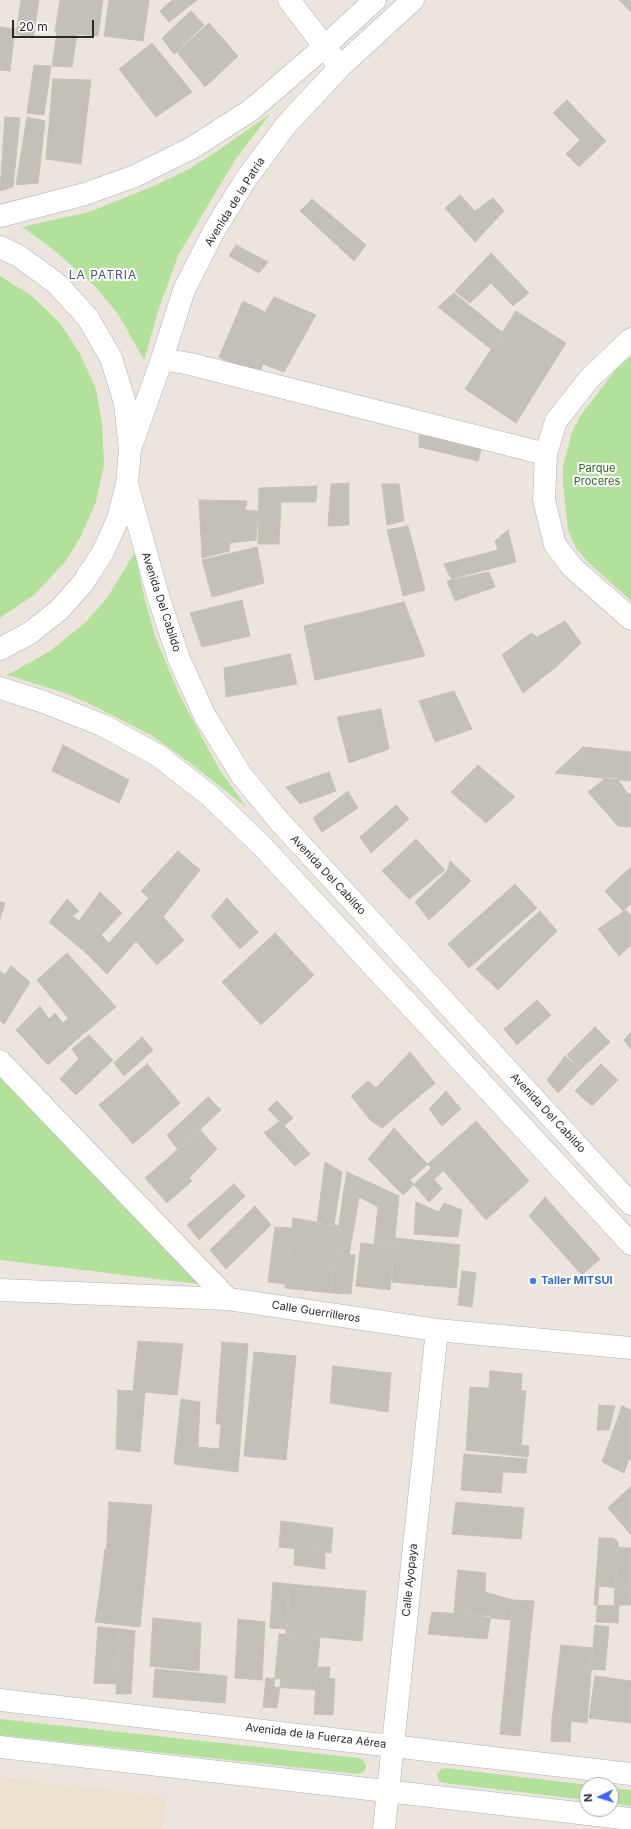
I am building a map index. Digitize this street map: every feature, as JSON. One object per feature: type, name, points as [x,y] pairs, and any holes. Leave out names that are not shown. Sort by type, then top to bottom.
[{"type":"street","points":[[289,0],[340,67]]},
{"type":"street","points":[[0,216],[85,194],[135,176],[192,148],[251,110],[324,47],[375,0]]},
{"type":"street","name":"Avenida de la Patria","points":[[130,449],[162,359],[184,290],[215,228],[246,179],[286,125],[340,67],[412,0]]},
{"type":"street","points":[[0,247],[19,256],[57,284],[88,318],[111,358],[125,403],[130,449],[127,484],[118,519],[103,552],[83,584],[59,610],[30,633],[0,649]]},
{"type":"street","points":[[631,339],[589,379],[556,421],[546,454],[544,500],[555,545],[573,568],[631,619]]},
{"type":"street","points":[[162,359],[190,364],[546,454]]},
{"type":"street","name":"Avenida Del Cabildo","points":[[127,484],[159,599],[179,658],[205,716],[242,776],[280,822],[631,1204]]},
{"type":"street","points":[[0,688],[44,702],[102,725],[159,756],[210,796],[262,846],[631,1244]]},
{"type":"street","points":[[0,1061],[228,1299]]},
{"type":"street","name":"Calle Guerrilleros","points":[[0,1290],[228,1299],[437,1330],[631,1348]]},
{"type":"street","name":"Calle Ayopaya","points":[[384,1829],[437,1330]]},
{"type":"street","name":"Avenida de la Fuerza Aérea","points":[[0,1700],[631,1774]]},
{"type":"street","points":[[0,1747],[631,1819]]},
{"type":"shaded area","points":[[0,1778],[166,1796],[162,1829],[0,1829]]},
{"type":"green space","points":[[270,114],[235,160],[179,254],[160,305],[144,360],[118,314],[93,284],[50,247],[22,227],[89,212],[154,186],[189,169]]},
{"type":"green space","points":[[0,276],[32,296],[60,323],[79,352],[96,389],[102,423],[104,464],[96,502],[81,536],[66,561],[34,595],[0,618]]},
{"type":"green space","name":"Parque Proceres","points":[[631,356],[631,601],[587,561],[576,548],[568,530],[563,484],[563,467],[572,432],[581,415],[614,372]]},
{"type":"green space","points":[[135,552],[144,596],[155,636],[180,696],[219,769],[247,808],[193,765],[151,735],[65,693],[7,675],[50,651],[86,622],[107,598]]},
{"type":"green space","points":[[0,1076],[199,1284],[0,1260]]},
{"type":"green space","points":[[0,1719],[359,1758],[364,1761],[366,1767],[364,1772],[358,1774],[0,1735]]},
{"type":"green space","points":[[445,1768],[579,1784],[579,1799],[444,1783],[439,1781],[437,1775],[440,1770]]},
{"type":"green space","points":[[619,1789],[631,1790],[631,1806],[619,1804]]},
{"type":"building","points":[[21,0],[39,0],[33,38],[16,34]]},
{"type":"building","points":[[60,0],[103,0],[98,36],[55,32]]},
{"type":"building","points":[[109,0],[149,0],[143,41],[104,36]]},
{"type":"building","points":[[172,0],[197,0],[169,22],[160,11]]},
{"type":"building","points":[[619,0],[631,0],[631,12]]},
{"type":"building","points":[[191,11],[204,25],[174,54],[162,38]]},
{"type":"building","points":[[209,23],[238,56],[205,87],[177,52]]},
{"type":"building","points":[[0,27],[15,29],[10,71],[0,70]]},
{"type":"building","points":[[57,32],[77,34],[72,67],[52,66]]},
{"type":"building","points":[[152,43],[192,92],[156,117],[119,69]]},
{"type":"building","points":[[34,65],[51,66],[44,115],[27,113]]},
{"type":"building","points":[[53,79],[91,80],[81,164],[46,159]]},
{"type":"building","points":[[567,100],[606,141],[579,167],[566,154],[580,140],[553,113]]},
{"type":"building","points":[[5,117],[20,118],[13,187],[0,191]]},
{"type":"building","points":[[27,117],[45,121],[38,183],[16,185]]},
{"type":"building","points":[[460,195],[475,211],[493,198],[504,211],[475,242],[445,208]]},
{"type":"building","points":[[312,199],[366,245],[354,261],[300,211]]},
{"type":"building","points":[[236,245],[268,262],[259,273],[229,256]]},
{"type":"building","points":[[491,253],[529,293],[513,306],[491,283],[470,303],[455,291]]},
{"type":"building","points":[[454,293],[503,333],[491,349],[438,307]]},
{"type":"building","points":[[274,297],[316,315],[284,372],[263,364],[257,379],[219,357],[243,301],[265,312]]},
{"type":"building","points":[[516,311],[566,343],[516,423],[465,389]]},
{"type":"building","points":[[419,435],[482,446],[478,461],[419,447]]},
{"type":"building","points":[[349,483],[349,525],[328,526],[331,484]]},
{"type":"building","points":[[382,484],[399,484],[404,521],[387,525]]},
{"type":"building","points":[[317,486],[316,502],[281,502],[279,544],[258,544],[259,488]]},
{"type":"building","points":[[199,500],[247,501],[245,510],[258,511],[256,540],[230,543],[229,551],[202,558]]},
{"type":"building","points":[[408,526],[425,590],[403,596],[387,530]]},
{"type":"building","points":[[508,530],[516,562],[451,579],[444,564],[498,550],[495,541]]},
{"type":"building","points":[[257,547],[264,583],[212,597],[202,560]]},
{"type":"building","points":[[489,572],[495,587],[455,601],[447,581]]},
{"type":"building","points":[[242,600],[250,636],[202,647],[190,613]]},
{"type":"building","points":[[404,602],[425,656],[315,680],[304,626]]},
{"type":"building","points":[[565,621],[581,643],[556,667],[523,693],[502,655],[531,633],[537,637]]},
{"type":"building","points":[[290,654],[297,684],[226,697],[224,668]]},
{"type":"building","points":[[454,691],[472,729],[435,742],[419,701]]},
{"type":"building","points":[[381,709],[389,749],[349,763],[337,717]]},
{"type":"building","points":[[63,745],[129,780],[119,803],[52,771]]},
{"type":"building","points":[[583,747],[631,752],[631,781],[555,773]]},
{"type":"building","points":[[478,765],[515,797],[486,823],[451,792]]},
{"type":"building","points":[[329,772],[336,791],[300,804],[286,787]]},
{"type":"building","points":[[607,777],[617,778],[628,794],[631,794],[631,827],[618,826],[588,792]]},
{"type":"building","points":[[348,791],[358,808],[322,832],[313,818]]},
{"type":"building","points":[[396,805],[409,819],[371,853],[360,837]]},
{"type":"building","points":[[416,839],[445,870],[409,899],[382,871]]},
{"type":"building","points":[[178,851],[200,870],[163,917],[136,941],[107,974],[85,952],[101,935],[109,943],[149,898],[141,891]]},
{"type":"building","points":[[450,861],[471,881],[429,920],[415,902],[447,871]]},
{"type":"building","points":[[631,867],[631,904],[623,911],[605,891]]},
{"type":"building","points":[[515,884],[537,908],[469,968],[448,944]]},
{"type":"building","points":[[100,892],[122,913],[85,952],[49,922],[67,899],[79,911],[72,916],[79,921]]},
{"type":"building","points":[[227,898],[258,932],[240,949],[211,916]]},
{"type":"building","points":[[0,902],[5,903],[0,919]]},
{"type":"building","points":[[626,910],[631,916],[631,945],[619,956],[598,929]]},
{"type":"building","points":[[540,911],[557,931],[498,990],[476,969]]},
{"type":"building","points":[[163,917],[184,940],[157,965],[136,941]]},
{"type":"building","points":[[275,933],[314,975],[261,1025],[222,982]]},
{"type":"building","points":[[67,953],[116,1007],[82,1035],[37,980]]},
{"type":"building","points":[[11,966],[30,982],[4,1024],[0,1021],[0,971],[5,975]]},
{"type":"building","points":[[537,1000],[551,1015],[517,1045],[504,1029]]},
{"type":"building","points":[[40,1006],[49,1019],[55,1013],[63,1023],[68,1019],[82,1035],[48,1065],[16,1030]]},
{"type":"building","points":[[595,1027],[610,1042],[581,1069],[567,1055]]},
{"type":"building","points":[[631,1032],[631,1049],[624,1040]]},
{"type":"building","points":[[89,1035],[113,1060],[76,1095],[60,1079],[79,1059],[72,1049]]},
{"type":"building","points":[[142,1037],[153,1050],[124,1076],[114,1063]]},
{"type":"building","points":[[410,1052],[435,1083],[382,1128],[371,1121],[351,1096],[368,1081],[376,1088]]},
{"type":"building","points":[[565,1056],[581,1069],[558,1093],[547,1080]]},
{"type":"building","points":[[147,1064],[180,1103],[133,1144],[99,1105]]},
{"type":"building","points":[[601,1064],[618,1080],[592,1106],[575,1091]]},
{"type":"building","points":[[446,1091],[461,1109],[442,1126],[429,1109]]},
{"type":"building","points":[[208,1097],[221,1110],[178,1150],[167,1135]]},
{"type":"building","points":[[277,1101],[293,1118],[284,1126],[268,1109]]},
{"type":"building","points":[[280,1121],[310,1154],[295,1166],[264,1133]]},
{"type":"building","points":[[476,1121],[486,1132],[434,1179],[442,1189],[429,1202],[410,1180]]},
{"type":"building","points":[[394,1128],[431,1168],[403,1195],[368,1159]]},
{"type":"building","points":[[200,1130],[217,1149],[189,1178],[192,1181],[167,1203],[145,1178]]},
{"type":"building","points":[[486,1132],[529,1181],[486,1220],[443,1170]]},
{"type":"building","points":[[325,1162],[342,1172],[334,1226],[317,1223]]},
{"type":"building","points":[[347,1172],[399,1196],[394,1247],[374,1245],[378,1207],[344,1189]]},
{"type":"building","points":[[234,1184],[245,1196],[199,1240],[187,1225]]},
{"type":"building","points":[[344,1189],[359,1197],[349,1255],[335,1254]]},
{"type":"building","points":[[545,1197],[600,1259],[582,1275],[529,1216]]},
{"type":"building","points":[[416,1202],[439,1212],[444,1203],[462,1210],[458,1237],[414,1234]]},
{"type":"building","points":[[255,1206],[271,1225],[226,1269],[210,1250]]},
{"type":"building","points":[[293,1218],[339,1226],[331,1293],[285,1288]]},
{"type":"building","points":[[275,1227],[292,1228],[285,1284],[268,1282]]},
{"type":"building","points":[[395,1238],[460,1245],[456,1288],[392,1282]]},
{"type":"building","points":[[361,1243],[394,1247],[390,1290],[356,1286]]},
{"type":"building","points":[[335,1254],[355,1255],[351,1294],[331,1293]]},
{"type":"building","points":[[462,1271],[476,1273],[472,1307],[458,1305]]},
{"type":"building","points":[[138,1341],[183,1344],[177,1395],[133,1391]]},
{"type":"building","points":[[222,1342],[248,1344],[238,1472],[174,1464],[181,1399],[200,1402],[198,1447],[219,1449],[221,1424],[216,1424]]},
{"type":"building","points":[[254,1352],[296,1356],[286,1460],[244,1456]]},
{"type":"building","points":[[333,1366],[391,1373],[388,1412],[330,1403]]},
{"type":"building","points":[[490,1371],[522,1374],[521,1391],[489,1388]]},
{"type":"building","points":[[470,1387],[526,1391],[521,1445],[529,1446],[528,1457],[466,1450]]},
{"type":"building","points":[[118,1390],[145,1392],[140,1452],[116,1449]]},
{"type":"building","points":[[599,1405],[615,1406],[609,1430],[597,1430]]},
{"type":"building","points":[[622,1406],[631,1410],[631,1460],[629,1459],[624,1473],[602,1462]]},
{"type":"building","points":[[464,1454],[527,1459],[526,1473],[503,1472],[501,1493],[461,1490]]},
{"type":"building","points":[[631,1486],[631,1535],[608,1508]]},
{"type":"building","points":[[109,1502],[152,1505],[140,1627],[95,1622],[105,1549],[106,1558]]},
{"type":"building","points":[[456,1502],[524,1508],[521,1539],[452,1534]]},
{"type":"building","points":[[281,1521],[333,1528],[331,1553],[279,1547]]},
{"type":"building","points":[[599,1538],[613,1538],[618,1542],[614,1606],[594,1605]]},
{"type":"building","points":[[617,1547],[631,1548],[631,1589],[615,1587]]},
{"type":"building","points":[[295,1549],[325,1552],[325,1569],[294,1565]]},
{"type":"building","points":[[458,1570],[486,1573],[485,1592],[456,1589]]},
{"type":"building","points":[[273,1582],[289,1584],[287,1629],[270,1628]]},
{"type":"building","points":[[289,1584],[366,1591],[362,1641],[286,1634]]},
{"type":"building","points":[[599,1586],[631,1589],[631,1605],[619,1605],[618,1623],[596,1622]]},
{"type":"building","points":[[456,1589],[485,1592],[513,1600],[510,1620],[454,1613]]},
{"type":"building","points":[[513,1600],[534,1601],[520,1736],[500,1734]]},
{"type":"building","points":[[432,1612],[491,1616],[487,1639],[428,1634]]},
{"type":"building","points":[[153,1618],[201,1623],[199,1671],[150,1666]]},
{"type":"building","points":[[238,1619],[265,1622],[262,1680],[235,1678]]},
{"type":"building","points":[[595,1625],[609,1627],[605,1670],[591,1669]]},
{"type":"building","points":[[98,1627],[120,1629],[116,1684],[94,1683]]},
{"type":"building","points":[[120,1629],[135,1631],[131,1694],[116,1694]]},
{"type":"building","points":[[279,1634],[320,1637],[315,1690],[274,1687]]},
{"type":"building","points":[[561,1645],[593,1648],[587,1723],[552,1719]]},
{"type":"building","points":[[317,1667],[330,1667],[329,1678],[335,1679],[333,1715],[314,1714]]},
{"type":"building","points":[[155,1669],[227,1676],[225,1703],[153,1697]]},
{"type":"building","points":[[595,1676],[631,1681],[631,1723],[589,1718]]},
{"type":"building","points":[[266,1678],[281,1679],[277,1708],[263,1707]]},
{"type":"building","points":[[552,1719],[571,1721],[570,1742],[551,1741]]},
{"type":"place","name":"Taller MITSUI","points":[[533,1281]]},
{"type":"district","name":"LA PATRIA","points":[[103,275]]}]
